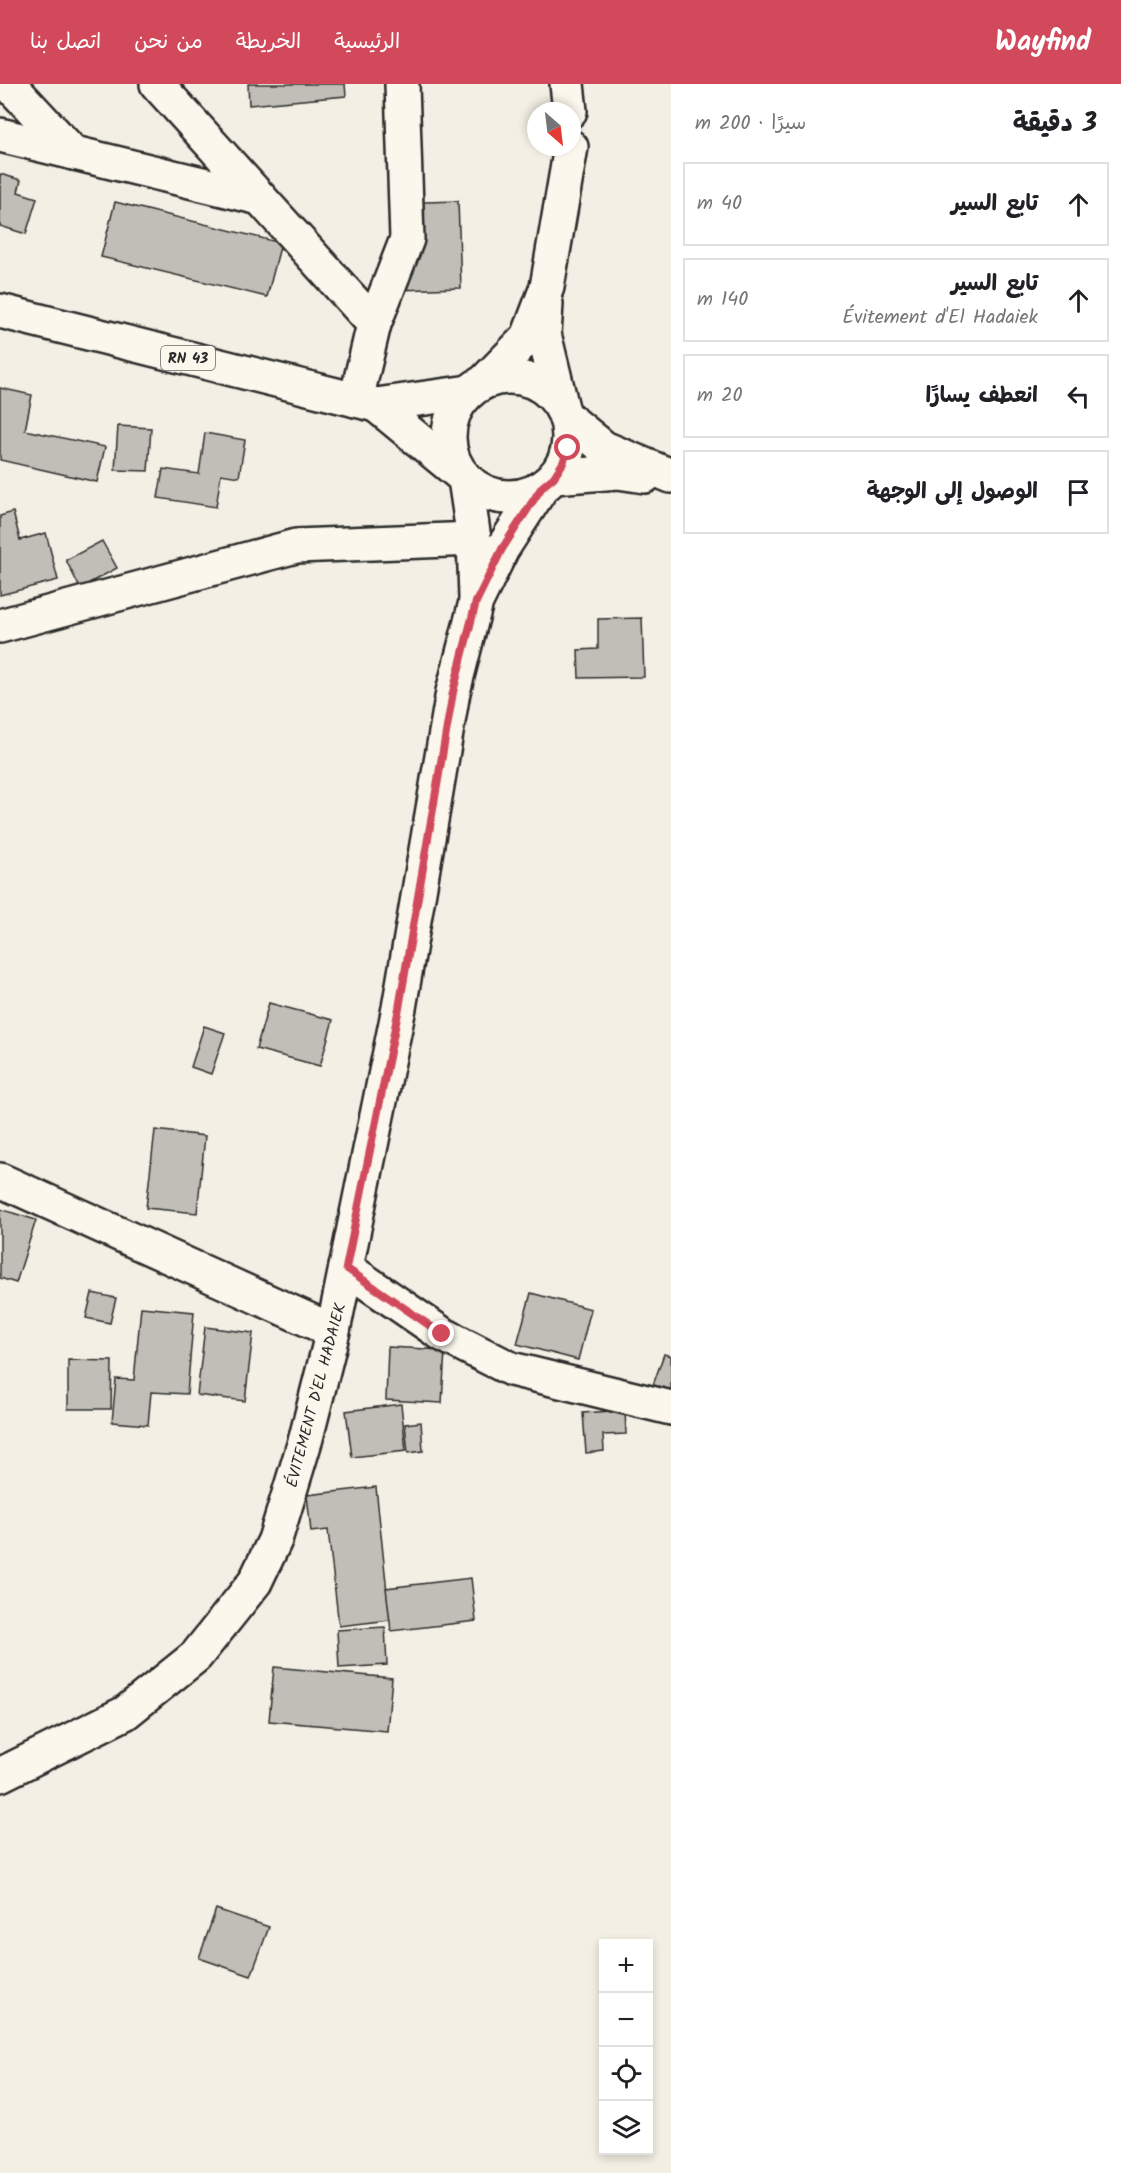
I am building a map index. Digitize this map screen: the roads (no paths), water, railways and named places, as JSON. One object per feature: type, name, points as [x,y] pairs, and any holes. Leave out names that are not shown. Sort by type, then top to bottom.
[{"type":"main road","points":[[9,84],[74,153]]},
{"type":"main road","points":[[157,84],[374,324]]},
{"type":"main road","points":[[366,402],[374,324],[408,239],[402,84]]},
{"type":"main road","points":[[567,84],[569,102]]},
{"type":"main road","points":[[0,135],[260,198]]},
{"type":"main road","points":[[476,602],[502,549],[548,482],[568,448],[564,412],[544,334],[547,287],[569,156]]},
{"type":"main road","points":[[547,287],[528,337],[457,405],[450,423],[448,441],[452,458],[463,476],[478,489],[493,495],[527,494],[548,482],[618,472],[671,478]]},
{"type":"main road","name":"RN 43","points":[[0,311],[366,402],[476,386]]},
{"type":"main road","points":[[476,386],[501,377],[528,380],[551,394],[564,412],[604,448],[671,478]]},
{"type":"main road","name":"RN 43","points":[[366,402],[463,476]]},
{"type":"main road","points":[[463,476],[474,539],[476,602]]},
{"type":"main road","points":[[0,626],[296,546],[474,539]]},
{"type":"main road","name":"ÉVITEMENT D'EL HADAIEK","points":[[0,1775],[125,1713],[196,1656],[255,1582],[275,1540],[306,1438],[333,1331],[399,1008],[453,692],[476,602]]},
{"type":"main road","points":[[0,1180],[333,1331]]},
{"type":"main road","points":[[346,1268],[442,1334],[511,1369],[671,1408]]}]
